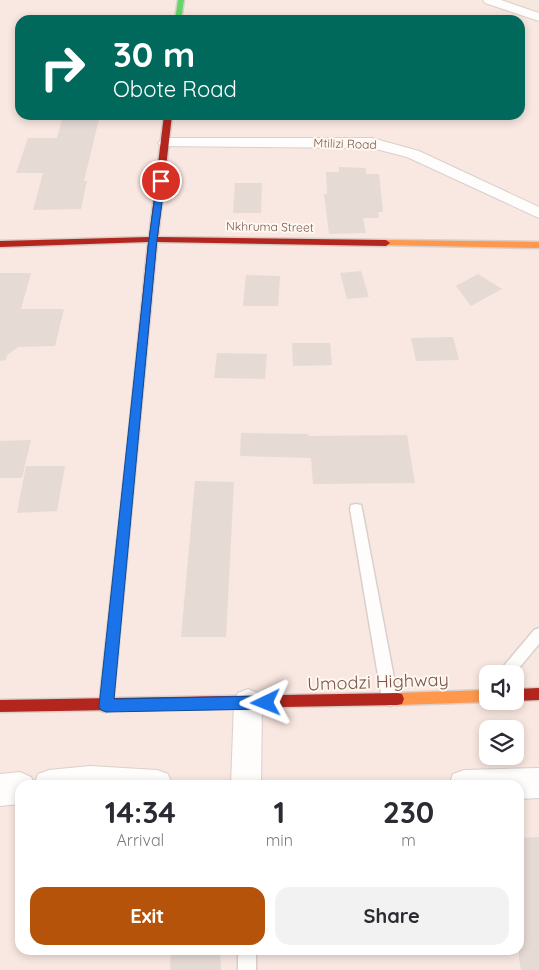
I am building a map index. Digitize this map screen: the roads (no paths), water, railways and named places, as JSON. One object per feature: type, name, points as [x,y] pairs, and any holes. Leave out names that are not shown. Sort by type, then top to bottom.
[{"type":"main road","points":[[179,15],[181,0]]},
{"type":"main road","points":[[106,706],[153,239],[168,120]]},
{"type":"main road","name":"Nkhruma Street","points":[[0,244],[153,239],[539,245]]},
{"type":"main road","name":"Umodzi Highway","points":[[0,706],[248,703],[479,694]]},
{"type":"main road","points":[[524,695],[539,694]]},
{"type":"street","points":[[489,0],[539,17]]},
{"type":"street","name":"Mtilizi Road","points":[[166,143],[372,143],[413,154],[539,213]]},
{"type":"street","points":[[246,780],[248,703]]},
{"type":"street","points":[[524,783],[539,783]]},
{"type":"street","points":[[0,790],[15,788]]},
{"type":"lane","points":[[356,509],[390,699]]},
{"type":"lane","points":[[512,665],[539,634]]},
{"type":"lane","points":[[247,955],[247,970]]}]
